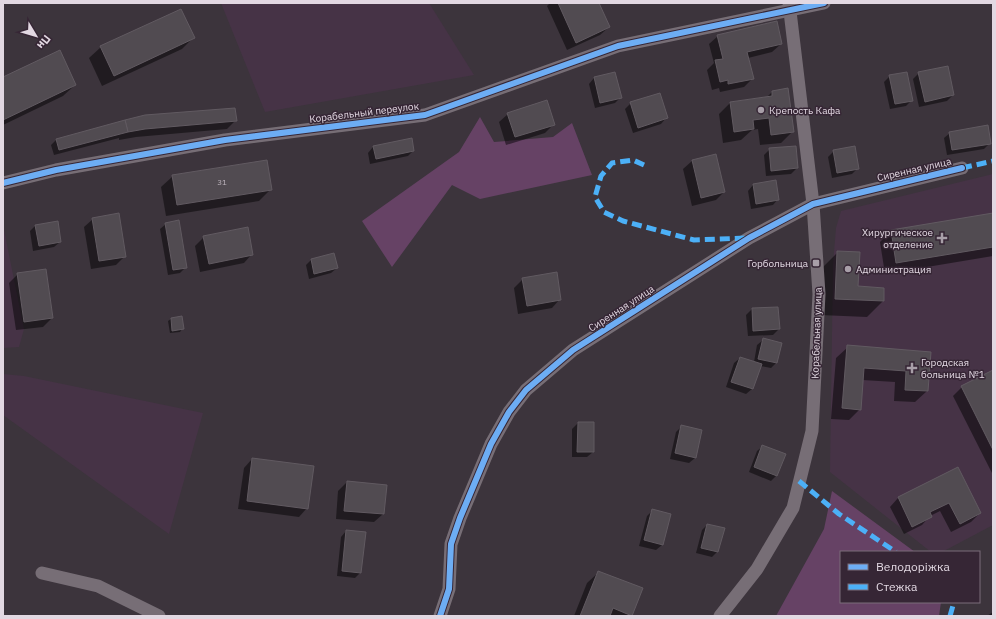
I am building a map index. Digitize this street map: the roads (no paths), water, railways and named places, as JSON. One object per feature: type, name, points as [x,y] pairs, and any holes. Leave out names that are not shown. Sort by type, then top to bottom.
[{"type":"street","name":"Корабельный переулок","points":[[3,183],[56,170],[225,140],[426,115],[618,46],[789,7],[824,3]]},
{"type":"street","name":"Корабельная улица","points":[[720,616],[757,569],[793,508],[812,431],[819,294],[813,204],[789,7]]},
{"type":"street","name":"Сиренная улица","points":[[440,616],[449,589],[451,544],[460,518],[491,444],[509,412],[526,390],[573,350],[749,238],[813,204],[962,168]]},
{"type":"street","points":[[42,573],[98,586],[159,616]]},
{"type":"place","name":"Крепость Кафа","points":[[761,110]]},
{"type":"place","name":"Хирургическое отделение","points":[[942,238]]},
{"type":"place","name":"Горбольница","points":[[816,263]]},
{"type":"place","name":"Администрация","points":[[848,269]]},
{"type":"place","name":"Городская больница №1","points":[[912,368]]}]
